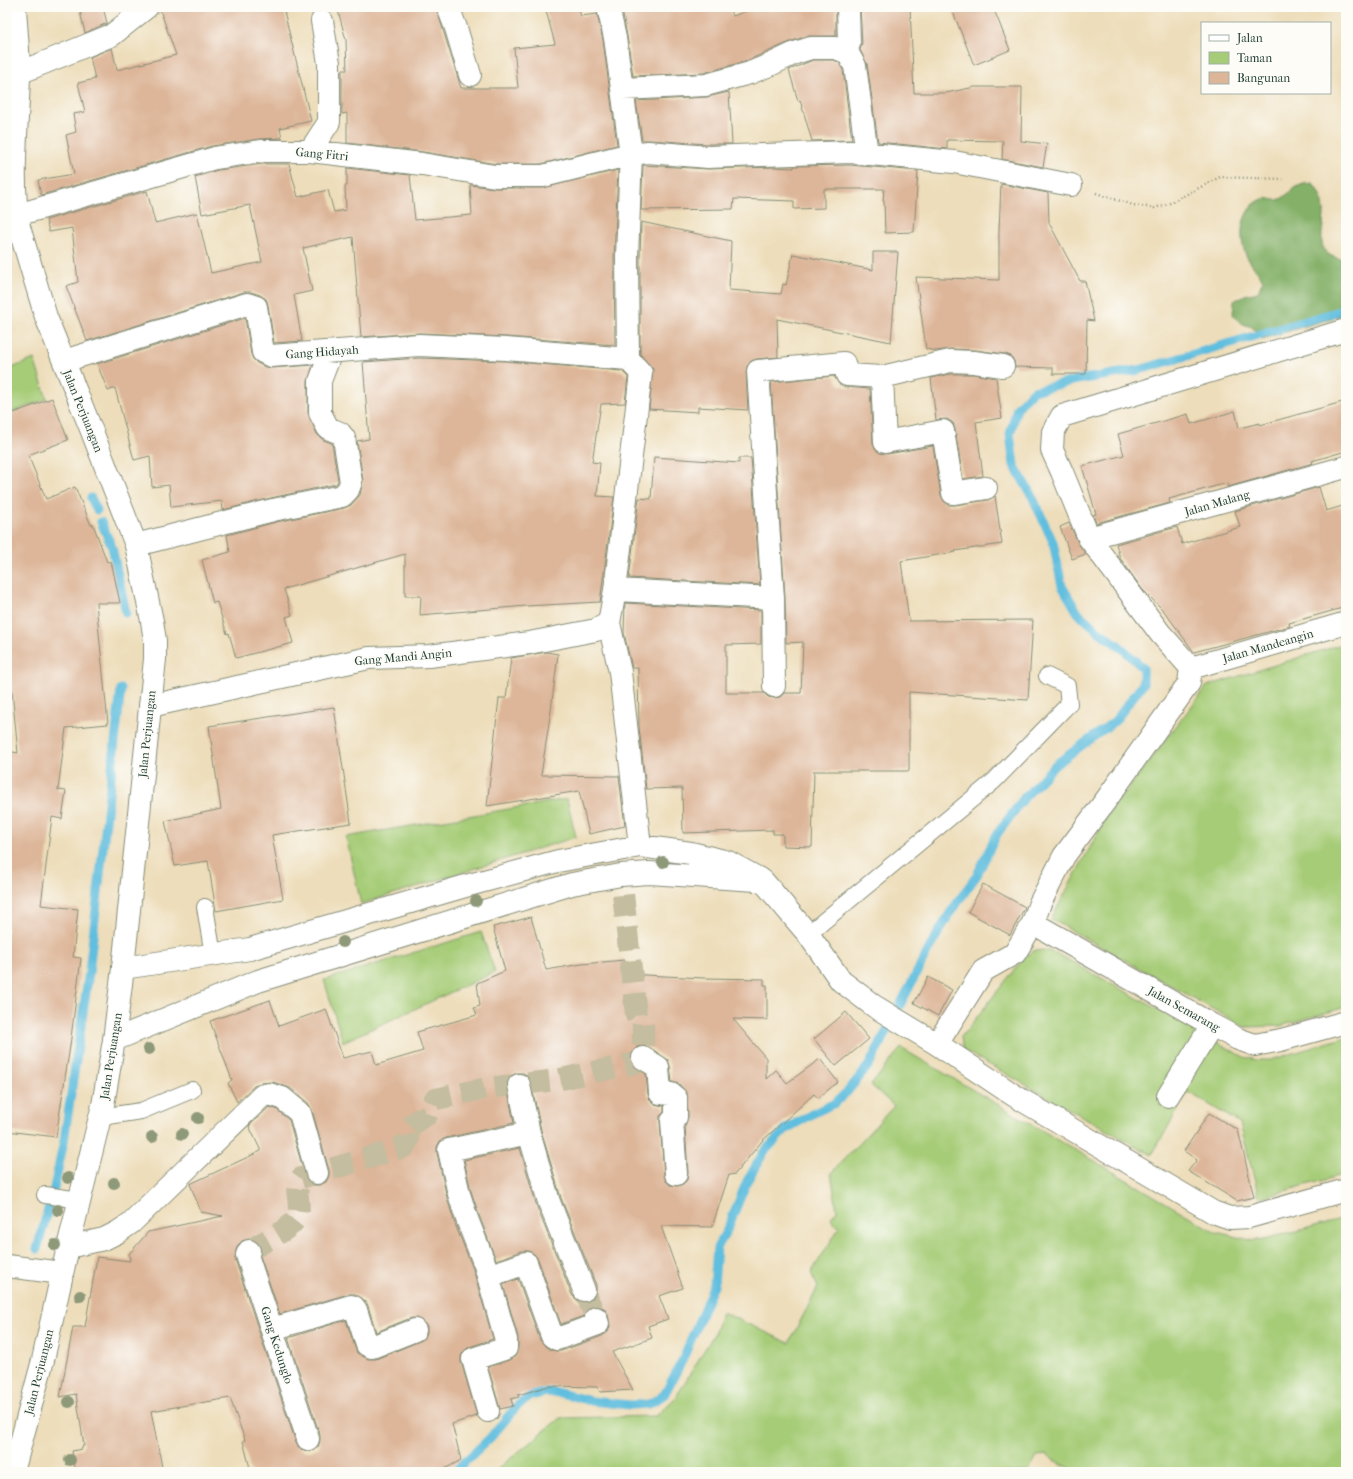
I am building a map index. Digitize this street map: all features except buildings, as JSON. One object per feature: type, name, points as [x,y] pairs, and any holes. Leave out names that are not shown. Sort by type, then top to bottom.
[{"type":"street","name":"Jalan Perjuangan","points":[[13,1472],[42,1360],[68,1247],[101,1117],[114,1040],[123,968],[155,659],[155,641],[136,545],[46,317],[19,227],[11,153],[19,73],[14,7]]},
{"type":"street","points":[[19,73],[112,35],[147,7]]},
{"type":"street","points":[[448,7],[470,74]]},
{"type":"street","points":[[608,7],[615,38],[631,154],[627,257],[628,359],[641,373],[615,590],[609,623],[620,672],[640,846]]},
{"type":"street","points":[[847,52],[849,43],[848,7]]},
{"type":"street","points":[[310,151],[329,122],[329,63],[322,21]]},
{"type":"street","points":[[622,90],[706,85],[750,73],[794,53],[811,48],[835,48],[847,52],[855,66],[867,154]]},
{"type":"street","name":"Gang Fitri","points":[[17,215],[215,158],[262,151],[310,151],[422,164],[495,176],[542,176],[631,154],[648,152],[708,157],[850,152],[954,162],[1071,185]]},
{"type":"street","name":"Gang Hidayah","points":[[64,362],[247,304],[256,307],[263,352],[271,356],[419,345],[506,349],[628,359]]},
{"type":"street","points":[[937,1044],[983,971],[1015,953],[1033,923],[1040,903],[1064,856],[1106,800],[1189,683],[1191,668],[1160,633],[1089,538],[1052,450],[1053,432],[1062,416],[1346,330]]},
{"type":"street","points":[[136,545],[274,510],[342,496],[348,490],[351,482],[344,438],[340,433],[328,428],[320,413],[320,381],[331,352]]},
{"type":"street","points":[[774,686],[773,598],[758,371],[844,363],[847,375],[882,377],[950,361],[974,362],[1002,366]]},
{"type":"street","points":[[882,377],[885,442],[943,431],[953,493],[986,488]]},
{"type":"street","name":"Jalan Malang","points":[[1089,538],[1346,467]]},
{"type":"street","points":[[615,590],[773,598]]},
{"type":"street","name":"Gang Mandi Angin","points":[[150,706],[368,658],[429,656],[529,643],[596,630],[609,623]]},
{"type":"street","name":"Jalan Mandeangin","points":[[1191,668],[1346,623]]},
{"type":"street","points":[[123,968],[250,949],[469,885],[558,861],[640,846],[691,853],[728,862],[763,881],[808,934],[841,981],[874,1006],[937,1044],[1015,1096],[1213,1212],[1230,1218],[1249,1217],[1346,1190]]},
{"type":"street","points":[[114,1040],[258,981],[579,882],[621,875],[649,873],[763,881]]},
{"type":"street","name":"Jalan Semarang","points":[[1033,923],[1212,1025],[1238,1039],[1255,1045],[1281,1040],[1346,1022]]},
{"type":"street","points":[[250,949],[258,981]]},
{"type":"street","points":[[1168,1096],[1212,1025]]},
{"type":"street","points":[[643,1058],[658,1067],[660,1093],[671,1094],[676,1098],[676,1117],[672,1121],[676,1174]]},
{"type":"street","points":[[519,1085],[529,1133],[549,1202],[584,1290]]},
{"type":"street","points":[[68,1247],[104,1239],[131,1223],[263,1095],[269,1094],[282,1098],[300,1113],[317,1173]]},
{"type":"street","points":[[488,1411],[473,1359],[506,1348],[506,1340],[488,1276],[459,1194],[449,1150],[529,1133]]},
{"type":"street","name":"Gang Kedunglo","points":[[249,1251],[247,1255],[308,1439]]},
{"type":"street","points":[[488,1276],[526,1263],[552,1336],[557,1339],[598,1324],[596,1318]]},
{"type":"street","points":[[16,1267],[62,1273]]},
{"type":"street","points":[[272,1329],[351,1306],[356,1310],[367,1344],[369,1346],[415,1330]]},
{"type":"lane","points":[[808,934],[994,781],[1069,704],[1067,686],[1047,676]]},
{"type":"lane","points":[[205,907],[213,955]]},
{"type":"lane","points":[[101,1117],[141,1111],[192,1090]]},
{"type":"lane","points":[[45,1195],[80,1200]]},
{"type":"path","points":[[1074,7],[1078,9],[1086,7]]},
{"type":"path","points":[[1071,185],[1133,205],[1154,208],[1168,204],[1220,177],[1283,179]]},
{"type":"green space","points":[[1313,183],[1320,195],[1324,209],[1322,234],[1323,248],[1335,257],[1346,260],[1346,314],[1262,339],[1252,327],[1243,324],[1233,315],[1234,301],[1245,295],[1258,292],[1263,280],[1249,260],[1244,249],[1242,241],[1243,224],[1250,209],[1256,203],[1263,199],[1278,200],[1298,186]]},
{"type":"green space","points":[[34,359],[47,399],[7,414],[7,370]]},
{"type":"green space","points":[[1346,643],[1346,1007],[1280,1026],[1245,1027],[1051,919],[1107,816],[1207,686]]},
{"type":"green space","points":[[567,799],[576,837],[361,904],[346,837]]},
{"type":"green space","points":[[481,932],[495,972],[343,1042],[324,980]]},
{"type":"green space","points":[[1044,950],[1056,953],[1244,1057],[1257,1060],[1271,1060],[1346,1037],[1346,1174],[1259,1198],[1240,1123],[1188,1092],[1152,1155],[963,1050],[961,1037],[1023,959],[1033,951]]},
{"type":"green space","points":[[901,1048],[1216,1232],[1255,1241],[1346,1217],[1346,1472],[1076,1472],[1046,1455],[1037,1456],[1028,1472],[494,1472],[560,1418],[656,1416],[676,1397],[714,1334],[722,1312],[789,1343],[818,1287],[811,1273],[839,1228],[831,1218],[837,1210],[831,1173],[894,1106],[871,1085]]},
{"type":"waterway","points":[[454,1472],[490,1438],[517,1406],[531,1396],[547,1392],[560,1393],[591,1401],[630,1405],[649,1404],[664,1395],[682,1361],[714,1285],[717,1248],[728,1228],[747,1181],[764,1152],[786,1129],[835,1103],[848,1091],[869,1065],[930,947],[950,913],[977,875],[997,834],[1024,798],[1055,765],[1115,721],[1143,684],[1143,668],[1123,649],[1097,630],[1078,613],[1062,586],[1053,542],[1032,496],[1014,465],[1010,434],[1017,408],[1033,391],[1077,380],[1139,370],[1346,309]]},
{"type":"waterway","points":[[91,498],[97,510]]},
{"type":"waterway","points":[[101,522],[112,547],[126,613]]},
{"type":"waterway","points":[[37,1249],[54,1188],[64,1141],[89,972],[121,689]]},
{"type":"tunnel","points":[[249,1251],[282,1232],[297,1217],[299,1212],[297,1187],[301,1178],[404,1147],[408,1140],[406,1130],[427,1115],[434,1100],[436,1099],[487,1088],[557,1080],[640,1062],[643,1058],[643,1023],[636,1015],[621,875]]},
{"type":"tunnel","points":[[584,1290],[596,1318]]}]
